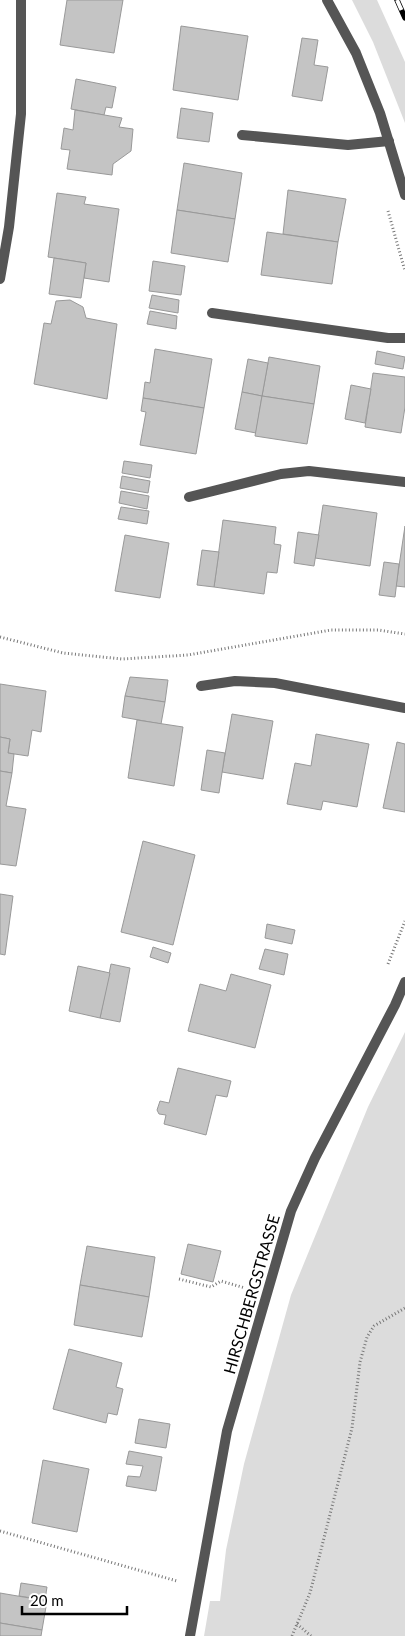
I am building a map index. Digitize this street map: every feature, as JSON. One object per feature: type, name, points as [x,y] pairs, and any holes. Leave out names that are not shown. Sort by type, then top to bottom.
[{"type":"street","points":[[0,279],[9,227],[21,114],[20,0]]},
{"type":"street","points":[[327,0],[356,53],[389,141],[405,195]]},
{"type":"street","points":[[242,135],[348,144],[389,141]]},
{"type":"street","points":[[212,313],[388,338],[405,338]]},
{"type":"street","points":[[189,497],[280,474],[309,471],[405,482]]},
{"type":"street","points":[[201,686],[235,681],[275,683],[405,708]]},
{"type":"street","name":"HIRSCHBERGSTRASSE","points":[[190,1636],[197,1586],[227,1431],[291,1212],[315,1158],[396,1005],[405,982]]},
{"type":"path","points":[[0,637],[63,653],[122,659],[188,655],[331,630],[378,630],[405,634]]},
{"type":"path","points":[[179,1279],[211,1287],[221,1280],[246,1289]]},
{"type":"path","points":[[292,1636],[310,1592],[352,1428],[360,1362],[367,1338],[374,1326],[405,1308]]},
{"type":"path","points":[[0,1530],[197,1586]]},
{"type":"path","points":[[297,1624],[311,1636]]},
{"type":"shaded area","points":[[352,0],[377,0],[405,62],[405,123],[373,42]]},
{"type":"shaded area","points":[[405,1032],[405,1636],[204,1636],[210,1601],[220,1601],[226,1550],[244,1464],[291,1295],[368,1107]]},
{"type":"building","points":[[67,0],[123,0],[114,53],[60,45]]},
{"type":"building","points":[[181,26],[248,36],[238,100],[173,90]]},
{"type":"building","points":[[302,38],[318,40],[314,65],[328,67],[322,101],[292,96]]},
{"type":"building","points":[[76,79],[116,87],[112,108],[106,107],[104,115],[71,109]]},
{"type":"building","points":[[181,108],[213,113],[209,142],[177,138]]},
{"type":"building","points":[[75,110],[122,118],[119,127],[133,129],[131,151],[113,164],[112,175],[67,169],[70,150],[61,149],[64,128],[73,130]]},
{"type":"building","points":[[184,163],[242,173],[235,219],[177,210]]},
{"type":"building","points":[[288,190],[346,199],[338,242],[283,234]]},
{"type":"building","points":[[57,193],[86,197],[84,204],[119,209],[109,282],[84,278],[86,263],[48,257]]},
{"type":"building","points":[[177,210],[235,219],[228,262],[171,253]]},
{"type":"building","points":[[267,232],[338,242],[332,284],[261,275]]},
{"type":"building","points":[[54,258],[86,263],[81,298],[49,294]]},
{"type":"building","points":[[153,261],[185,266],[181,295],[149,291]]},
{"type":"building","points":[[152,295],[179,300],[178,313],[149,308]]},
{"type":"building","points":[[70,300],[83,307],[86,318],[117,324],[107,399],[34,384],[44,323],[51,324],[56,301]]},
{"type":"building","points":[[150,311],[177,316],[176,329],[147,324]]},
{"type":"building","points":[[155,349],[212,359],[204,408],[143,398],[145,382],[150,383]]},
{"type":"building","points":[[377,351],[405,357],[403,369],[375,364]]},
{"type":"building","points":[[269,357],[320,366],[314,404],[262,396]]},
{"type":"building","points":[[248,359],[268,363],[262,396],[242,392]]},
{"type":"building","points":[[373,373],[405,377],[405,407],[401,433],[365,427]]},
{"type":"building","points":[[351,385],[371,389],[365,423],[345,419]]},
{"type":"building","points":[[242,392],[262,396],[256,433],[235,429]]},
{"type":"building","points":[[262,396],[314,404],[307,444],[255,436]]},
{"type":"building","points":[[143,398],[204,408],[196,454],[140,445],[146,412],[141,411]]},
{"type":"building","points":[[124,461],[152,465],[150,478],[122,473]]},
{"type":"building","points":[[122,476],[150,481],[148,493],[120,488]]},
{"type":"building","points":[[121,491],[149,496],[147,509],[119,503]]},
{"type":"building","points":[[323,505],[377,513],[370,566],[315,558]]},
{"type":"building","points":[[121,507],[149,511],[147,524],[118,519]]},
{"type":"building","points":[[223,520],[276,527],[274,544],[281,545],[277,573],[267,572],[264,594],[214,587]]},
{"type":"building","points":[[405,526],[405,587],[396,586]]},
{"type":"building","points":[[298,532],[319,535],[314,566],[294,563]]},
{"type":"building","points":[[125,535],[169,543],[160,598],[115,591]]},
{"type":"building","points":[[202,550],[219,552],[214,587],[197,585]]},
{"type":"building","points":[[384,562],[399,564],[395,597],[379,595]]},
{"type":"building","points":[[130,677],[168,680],[165,702],[125,696]]},
{"type":"building","points":[[0,684],[46,691],[41,732],[32,730],[28,756],[8,753],[10,739],[0,737]]},
{"type":"building","points":[[125,696],[165,702],[161,724],[122,717]]},
{"type":"building","points":[[232,714],[273,721],[263,779],[222,772]]},
{"type":"building","points":[[137,720],[183,727],[174,786],[128,778]]},
{"type":"building","points":[[316,734],[369,744],[357,807],[323,801],[321,810],[287,804],[295,763],[311,766]]},
{"type":"building","points":[[0,737],[10,739],[8,753],[14,754],[12,773],[0,771]]},
{"type":"building","points":[[397,742],[405,744],[405,812],[383,808]]},
{"type":"building","points":[[207,750],[225,753],[219,793],[201,790]]},
{"type":"building","points":[[0,771],[12,773],[6,806],[26,809],[16,866],[0,864]]},
{"type":"building","points":[[143,841],[195,855],[173,945],[121,932]]},
{"type":"building","points":[[0,894],[13,896],[5,955],[0,954]]},
{"type":"building","points":[[267,924],[295,930],[292,944],[265,938]]},
{"type":"building","points":[[153,947],[171,953],[168,963],[150,957]]},
{"type":"building","points":[[265,949],[288,954],[284,975],[259,969]]},
{"type":"building","points":[[111,964],[130,968],[120,1022],[100,1018]]},
{"type":"building","points":[[78,966],[110,973],[100,1018],[69,1011]]},
{"type":"building","points":[[231,974],[271,985],[255,1048],[188,1031],[200,984],[226,991]]},
{"type":"building","points":[[178,1068],[231,1081],[227,1097],[216,1095],[206,1135],[164,1124],[166,1115],[159,1114],[157,1110],[160,1101],[169,1103]]},
{"type":"building","points":[[188,1244],[221,1251],[213,1282],[181,1274]]},
{"type":"building","points":[[87,1246],[155,1257],[149,1297],[80,1285]]},
{"type":"building","points":[[80,1285],[149,1297],[142,1337],[74,1325]]},
{"type":"building","points":[[69,1349],[122,1363],[116,1387],[123,1389],[117,1415],[108,1413],[106,1423],[53,1409]]},
{"type":"building","points":[[139,1419],[170,1424],[166,1448],[135,1443]]},
{"type":"building","points":[[129,1451],[162,1457],[156,1491],[126,1486],[128,1476],[140,1477],[143,1466],[126,1464]]},
{"type":"building","points":[[43,1460],[89,1469],[77,1532],[32,1523]]},
{"type":"building","points":[[21,1583],[47,1587],[45,1600],[19,1596]]},
{"type":"building","points":[[0,1593],[47,1601],[42,1630],[0,1623]]},
{"type":"building","points":[[0,1623],[42,1630],[41,1636],[0,1636]]},
{"type":"railway","points":[[397,0],[405,18]]}]
